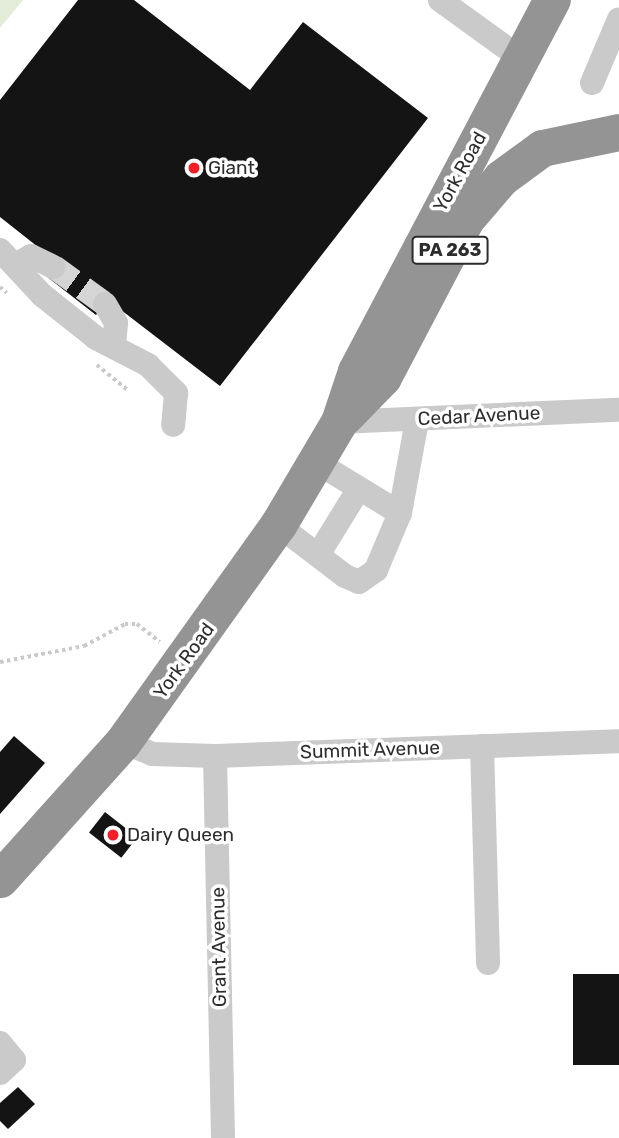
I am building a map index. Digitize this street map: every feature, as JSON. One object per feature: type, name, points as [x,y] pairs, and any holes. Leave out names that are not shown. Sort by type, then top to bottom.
[{"type":"highway","name":"York Road","points":[[3,871],[124,742],[278,525],[339,422],[356,370],[523,60],[552,0]]},
{"type":"highway","name":"York Road","points":[[339,422],[383,377],[466,219],[501,178],[542,148],[619,132]]},
{"type":"street","points":[[440,0],[523,60]]},
{"type":"street","points":[[592,83],[619,19]]},
{"type":"street","points":[[7,258],[31,256],[54,267]]},
{"type":"street","points":[[7,258],[43,295],[114,347],[148,365],[176,393],[173,425]]},
{"type":"street","points":[[105,304],[116,323],[114,347]]},
{"type":"street","name":"Cedar Avenue","points":[[339,422],[619,410]]},
{"type":"street","points":[[278,525],[359,582],[376,570],[400,513],[417,420]]},
{"type":"street","points":[[316,462],[400,513]]},
{"type":"street","points":[[318,555],[358,489]]},
{"type":"street","name":"Summit Avenue","points":[[124,742],[152,754],[215,756],[619,741]]},
{"type":"street","points":[[482,746],[488,962]]},
{"type":"street","name":"Grant Avenue","points":[[215,756],[223,1138]]},
{"type":"street","points":[[0,1043],[15,1060],[0,1073]]},
{"type":"path","points":[[92,361],[128,390]]},
{"type":"path","points":[[0,662],[84,646],[125,624],[137,624],[162,643]]},
{"type":"green space","points":[[0,0],[23,0],[0,28]]},
{"type":"building","name":"Giant","points":[[78,0],[134,0],[250,90],[303,22],[428,118],[220,386],[108,300],[96,315],[46,276],[57,262],[0,217],[0,100]]},
{"type":"building","points":[[14,736],[45,763],[0,814],[0,752]]},
{"type":"building","name":"Dairy Queen","points":[[105,812],[137,837],[121,858],[89,832]]},
{"type":"building","points":[[573,974],[619,974],[619,1065],[573,1065]]},
{"type":"building","points":[[18,1087],[35,1104],[8,1129],[0,1121],[0,1103]]},
{"type":"tunnel","points":[[54,267],[105,304]]},
{"type":"place","name":"Giant","points":[[194,168]]},
{"type":"place","name":"Dairy Queen","points":[[113,835]]}]
